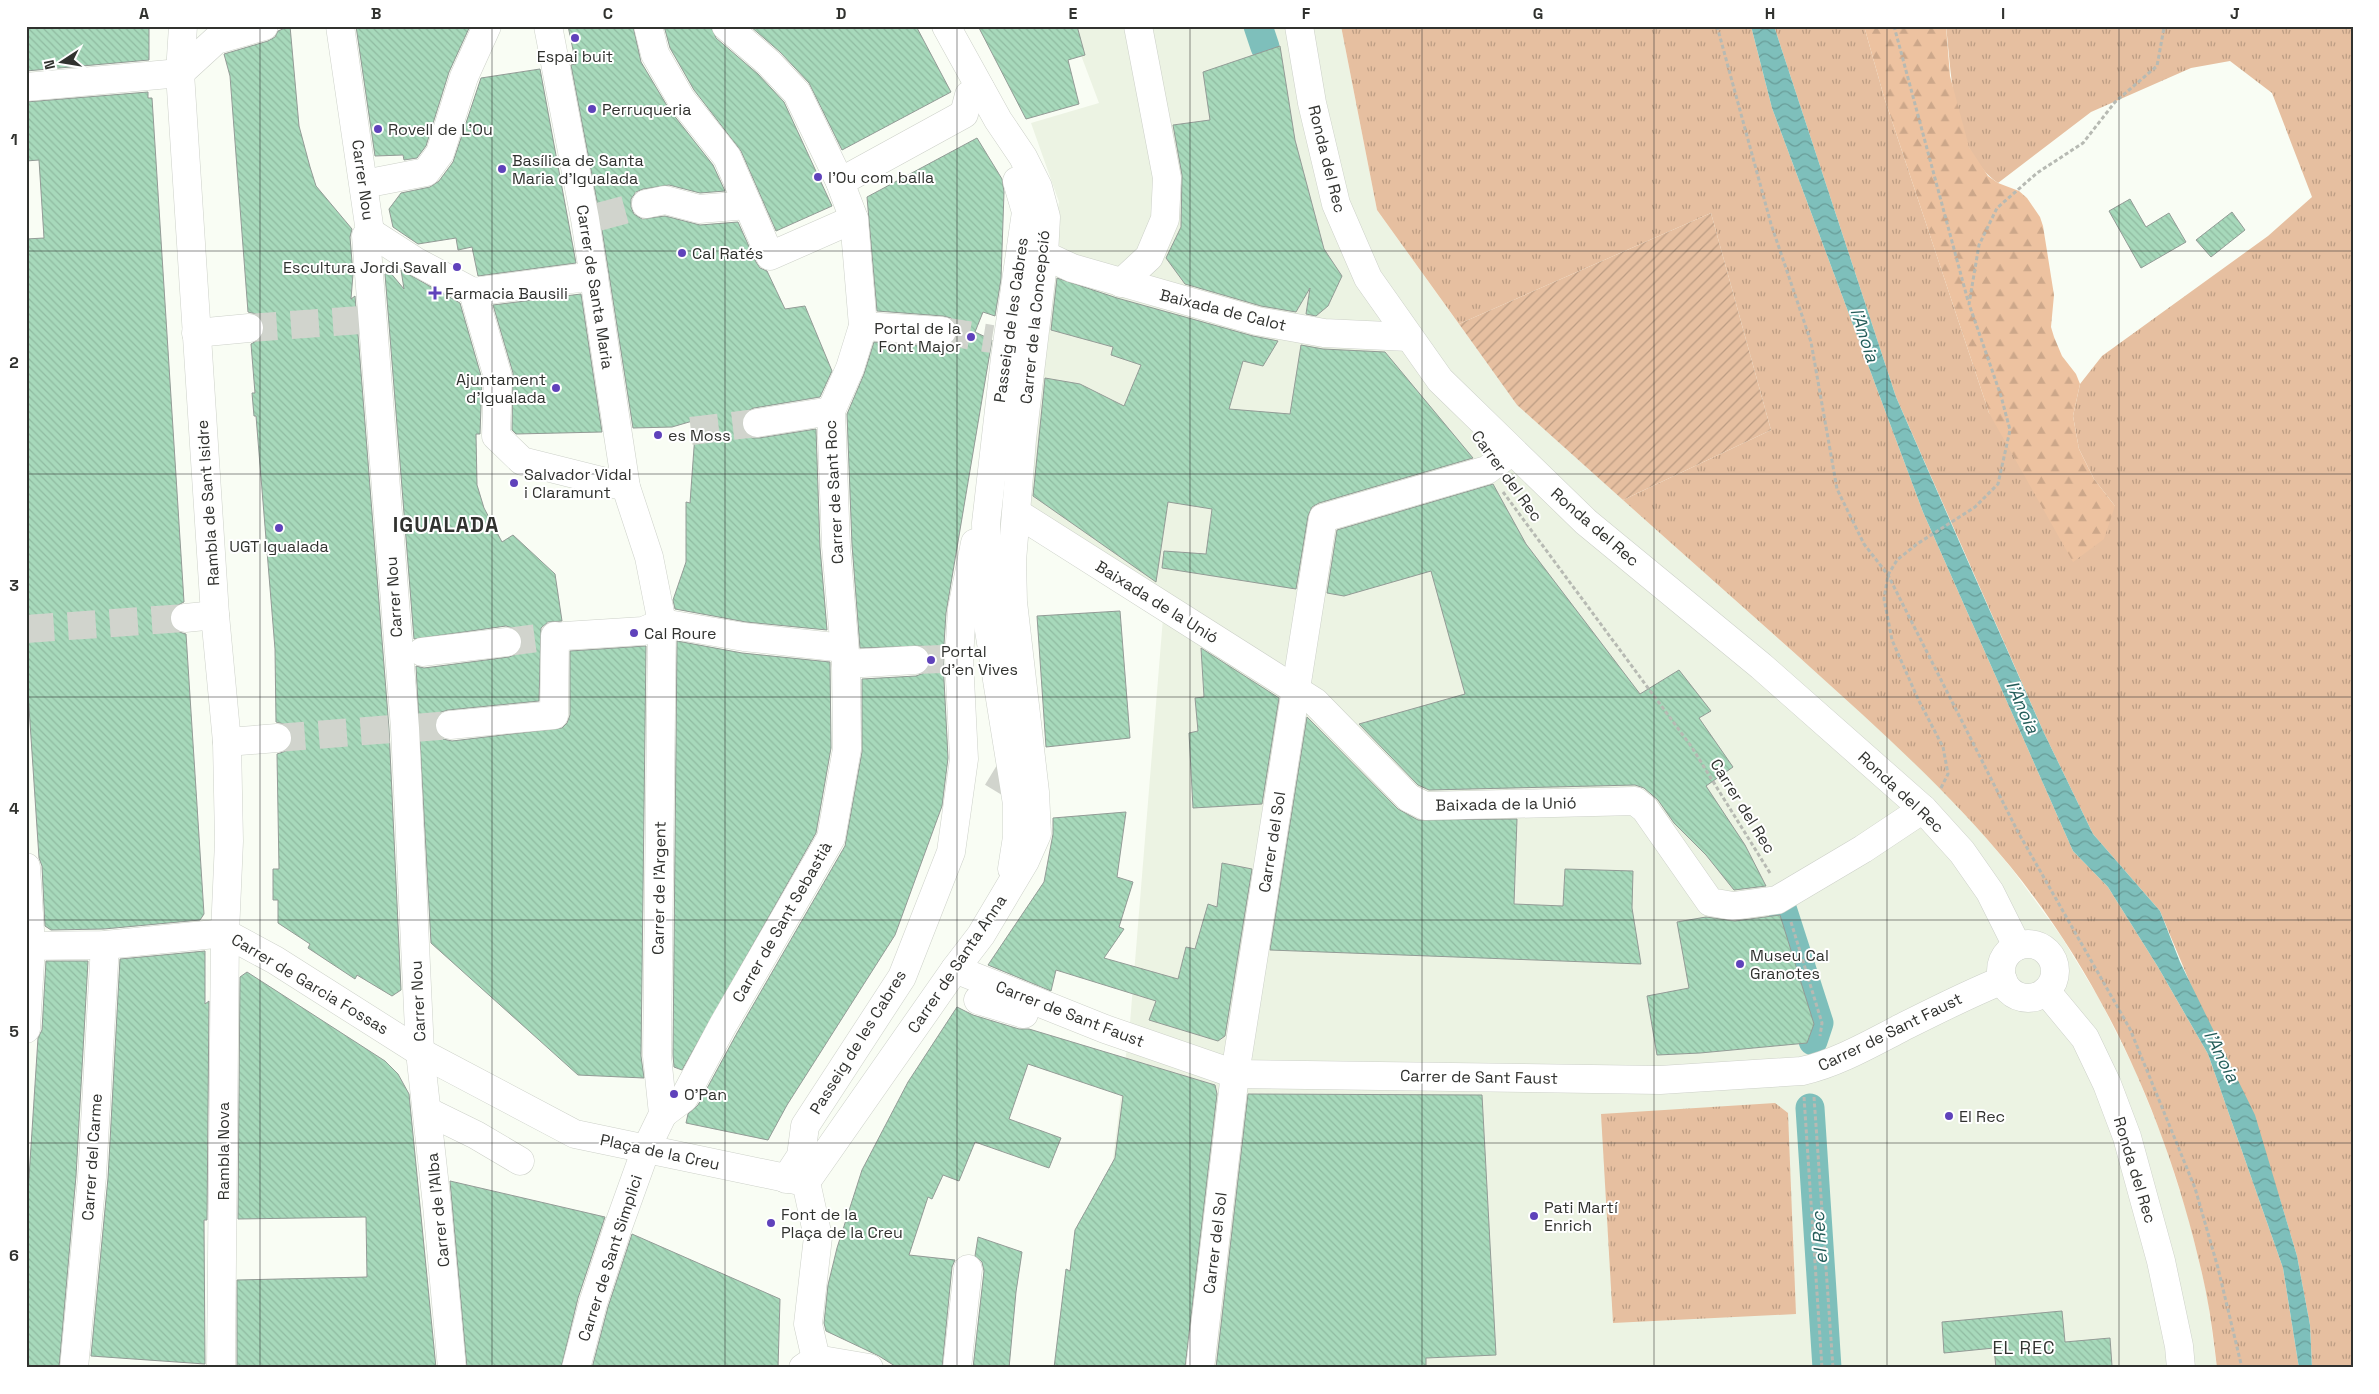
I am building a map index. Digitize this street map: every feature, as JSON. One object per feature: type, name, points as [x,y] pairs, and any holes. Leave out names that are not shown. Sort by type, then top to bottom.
[{"type":"street","name":"Rambla de Sant Isidre","points":[[183,26],[180,73],[196,333],[227,742],[230,841],[225,933]]},
{"type":"street","points":[[26,87],[180,73],[216,40],[264,26]]},
{"type":"street","name":"Carrer Nou","points":[[340,26],[370,232],[366,236],[367,320],[410,654],[403,728],[420,1052]]},
{"type":"street","points":[[364,184],[426,172],[440,152],[464,77],[488,26]]},
{"type":"street","name":"Carrer de Santa Maria","points":[[548,26],[591,218],[594,276],[626,487]]},
{"type":"street","points":[[648,26],[655,54],[681,99],[727,157],[770,256],[854,218]]},
{"type":"street","points":[[726,26],[769,64],[797,93],[840,182],[854,218],[868,327],[831,411]]},
{"type":"street","name":"Carrer de la Concepció","points":[[946,26],[998,120],[1023,157],[1038,187],[1046,217],[1044,255],[1022,439],[1017,513]]},
{"type":"street","points":[[1121,284],[1149,257],[1165,219],[1167,178],[1138,26]]},
{"type":"street","name":"Ronda del Rec","points":[[1299,26],[1312,103],[1336,204],[1368,278],[1440,380],[1586,522],[1761,666],[1924,809],[1962,852],[1990,892],[2017,946]]},
{"type":"street","points":[[840,182],[964,114],[969,95],[980,88]]},
{"type":"street","name":"Passeig de les Cabres","points":[[998,120],[1026,212],[1000,340],[986,523],[988,624],[1017,804],[1017,837],[1006,892]]},
{"type":"street","points":[[646,204],[665,200],[699,209],[748,205]]},
{"type":"street","points":[[370,232],[415,261],[473,292],[594,276]]},
{"type":"street","name":"Baixada de Calot","points":[[1044,255],[1072,268],[1121,284],[1276,325],[1324,333],[1409,337]]},
{"type":"street","points":[[473,292],[498,377],[496,436],[522,461],[626,487]]},
{"type":"street","points":[[868,327],[942,331]]},
{"type":"street","points":[[196,333],[249,328]]},
{"type":"street","name":"Carrer de Sant Roc","points":[[757,423],[831,411],[836,546],[845,656]]},
{"type":"street","name":"Carrer del Sol","points":[[1200,1368],[1235,1074],[1323,518],[1487,470],[1512,451]]},
{"type":"street","name":"Carrer de l'Argent","points":[[626,487],[649,557],[662,623],[658,1056],[663,1114]]},
{"type":"street","name":"Baixada de la Unió","points":[[1017,513],[1315,702],[1409,798],[1425,806],[1635,802],[1645,808],[1710,902],[1733,906],[1777,900],[1863,849],[1924,809]]},
{"type":"street","name":"Carrer de Santa Anna","points":[[796,1181],[981,934],[1025,861],[1037,834],[1035,792],[1013,602],[1012,561],[1017,513]]},
{"type":"street","name":"Passeig de les Cabres","points":[[796,1181],[805,1126],[902,976],[951,852],[964,759],[953,659],[973,546],[986,523]]},
{"type":"street","points":[[185,618],[216,615]]},
{"type":"street","points":[[450,725],[554,715],[558,636],[643,630],[662,623],[845,656],[916,660]]},
{"type":"street","points":[[410,654],[507,642]]},
{"type":"street","name":"Carrer de Sant Sebastià","points":[[663,1114],[684,1098],[723,1025],[831,838],[847,749],[845,656]]},
{"type":"street","points":[[227,742],[277,738]]},
{"type":"street","points":[[26,867],[29,946],[26,1029]]},
{"type":"street","points":[[29,946],[105,945],[225,933]]},
{"type":"street","name":"Carrer de Garcia Fossas","points":[[225,933],[275,960],[420,1052]]},
{"type":"street","name":"Rambla Nova","points":[[221,1368],[225,933]]},
{"type":"street","points":[[2034,944],[2048,953],[2055,968],[2051,984],[2046,991],[2038,996],[2021,997],[2014,993],[2003,980],[2002,964],[2010,950],[2017,946],[2034,944]]},
{"type":"street","name":"Carrer del Carme","points":[[74,1368],[92,1177],[105,945]]},
{"type":"street","name":"Carrer de Sant Faust","points":[[955,969],[1105,1029],[1235,1074],[1660,1080],[1808,1070],[1863,1048],[1958,999],[2003,980]]},
{"type":"street","name":"Ronda del Rec","points":[[2046,991],[2085,1038],[2107,1084],[2126,1137],[2161,1261],[2179,1346],[2181,1368]]},
{"type":"street","points":[[978,1000],[1063,1026],[1105,1029]]},
{"type":"street","name":"Plaça de la Creu","points":[[420,1052],[575,1134],[796,1181]]},
{"type":"street","name":"Carrer de l'Alba","points":[[420,1052],[452,1368]]},
{"type":"street","points":[[427,1111],[476,1135],[520,1161]]},
{"type":"street","points":[[646,1149],[663,1114]]},
{"type":"street","name":"Carrer de Sant Simplici","points":[[576,1368],[593,1303],[646,1149]]},
{"type":"street","points":[[796,1181],[818,1237],[808,1324],[812,1365],[869,1368]]},
{"type":"street","points":[[957,1368],[968,1269]]},
{"type":"path","points":[[1717,26],[1771,224],[1810,342],[1837,489],[1864,544],[1888,576],[2018,832],[2130,1029],[2195,1188],[2218,1268],[2242,1368]]},
{"type":"path","points":[[1894,26],[1969,304],[2002,396],[2010,430],[1998,484],[1975,507],[1917,544],[1897,560],[1888,576],[1884,599],[1892,640],[1918,699],[1943,747],[1946,760],[1948,774],[1945,784],[1924,809]]},
{"type":"path","points":[[1969,304],[1979,245],[1997,208],[2037,173],[2083,143],[2115,102],[2157,66],[2164,28],[2160,26]]},
{"type":"path","name":"Carrer del Rec","points":[[1487,470],[1691,746],[1783,896],[1822,1022],[1808,1070],[1822,1368]]},
{"type":"path","name":"Carrer del Rec","points":[[1808,1070],[1833,1368]]},
{"type":"shaded area","points":[[1070,26],[1341,26],[1377,210],[1517,405],[1912,758],[1983,834],[2012,869],[2061,936],[2100,1000],[2135,1070],[2163,1139],[2188,1216],[2207,1294],[2217,1368],[1087,1368],[1130,1023],[1163,618],[1022,527],[1039,320],[1059,202],[1031,123],[1099,103]]},
{"type":"green space","points":[[1341,26],[1751,26],[1772,108],[1923,512],[2073,851],[2108,887],[2158,967],[2208,1054],[2283,1268],[2299,1368],[2217,1368],[2208,1301],[2192,1235],[2176,1178],[2134,1067],[2108,1014],[2078,963],[2046,913],[2010,866],[1939,787],[1787,646],[1623,500],[1771,430],[1711,213],[1459,324],[1377,210]]},
{"type":"green space","points":[[1774,26],[1864,26],[1884,97],[1989,413],[2115,506],[2094,479],[2079,449],[2073,416],[2080,384],[2102,356],[2268,236],[2312,197],[2272,93],[2230,61],[2191,68],[2091,112],[1998,183],[1983,169],[1971,152],[1963,132],[1953,89],[1946,26],[2353,26],[2353,1368],[2312,1368],[2310,1325],[2297,1256],[2279,1196],[2160,911],[2093,834],[2044,733],[1896,397]]},
{"type":"green space","points":[[1864,26],[1946,26],[1950,76],[1969,147],[1988,176],[1998,183],[2019,191],[2027,198],[2040,217],[2054,295],[2051,327],[2062,356],[2076,374],[2080,384],[2073,416],[2079,449],[2094,479],[2115,506],[2104,539],[2073,562],[1989,413],[1884,97]]},
{"type":"green space","points":[[1711,213],[1771,430],[1623,500],[1517,405],[1459,324]]},
{"type":"green space","points":[[1775,1103],[1788,1113],[1796,1314],[1613,1323],[1601,1114]]},
{"type":"water","name":"l'Anoia","points":[[1751,26],[1774,26],[1896,397],[2044,733],[2093,834],[2160,911],[2180,962],[2255,1115],[2297,1256],[2310,1325],[2312,1368],[2299,1368],[2283,1268],[2208,1054],[2158,967],[2108,887],[2073,851],[1923,512],[1772,108]]},
{"type":"building","points":[[26,26],[149,26],[149,60],[26,71]]},
{"type":"building","points":[[290,26],[299,126],[310,167],[316,186],[352,229],[350,237],[353,274],[351,299],[355,296],[389,729],[401,990],[392,996],[357,975],[355,979],[308,948],[310,944],[278,923],[278,900],[273,900],[273,869],[279,869],[277,754],[286,751],[291,745],[293,737],[290,729],[284,724],[276,722],[275,649],[256,416],[254,416],[252,393],[255,393],[251,344],[263,335],[265,327],[256,314],[248,312],[230,76],[224,54],[268,41],[275,37],[278,31]]},
{"type":"building","points":[[356,26],[470,26],[449,72],[426,146],[417,158],[404,160],[403,155],[375,156]]},
{"type":"building","points":[[568,26],[633,26],[641,62],[669,109],[713,165],[725,191],[700,193],[669,185],[643,189],[636,192],[631,199],[631,207],[634,214],[642,219],[665,216],[700,225],[738,222],[756,262],[760,268],[767,271],[785,309],[805,306],[832,371],[820,397],[754,408],[747,411],[743,417],[742,425],[745,433],[752,438],[816,429],[820,547],[827,630],[746,622],[675,609],[673,600],[686,562],[686,502],[690,503],[696,420],[672,427],[633,428],[600,217],[571,65],[576,64]]},
{"type":"building","points":[[664,26],[711,26],[716,38],[758,74],[784,102],[832,206],[776,231],[741,151],[694,90],[670,48]]},
{"type":"building","points":[[750,26],[916,26],[951,92],[842,150],[809,83],[780,52]]},
{"type":"building","points":[[978,26],[1077,26],[1085,55],[1068,60],[1079,104],[1026,119]]},
{"type":"building","points":[[1280,46],[1295,140],[1324,249],[1342,276],[1328,306],[1316,316],[1306,314],[1310,288],[1296,312],[1261,306],[1185,284],[1166,258],[1181,227],[1182,175],[1173,125],[1210,120],[1203,72]]},
{"type":"building","name":"Basílica de Santa Maria d'Igualada","points":[[540,69],[576,263],[478,276],[472,247],[458,250],[456,238],[418,244],[393,227],[389,209],[401,193],[430,187],[439,181],[453,162],[481,78]]},
{"type":"building","points":[[148,92],[148,98],[152,98],[184,602],[176,606],[171,612],[169,619],[173,627],[179,632],[186,634],[204,914],[200,920],[104,929],[51,930],[45,926],[26,662],[26,239],[44,238],[39,160],[26,161],[26,102]]},
{"type":"building","points":[[977,138],[1002,179],[1004,192],[1001,279],[995,316],[983,312],[975,332],[992,340],[946,613],[943,660],[948,758],[942,806],[895,935],[787,1105],[768,1140],[686,1123],[688,1114],[698,1105],[737,1033],[845,846],[862,752],[862,679],[916,676],[924,673],[929,667],[931,659],[928,652],[922,646],[860,648],[852,545],[847,414],[864,374],[874,342],[942,347],[955,340],[958,332],[956,324],[951,318],[877,311],[867,197]]},
{"type":"building","points":[[2130,199],[2146,227],[2169,213],[2186,242],[2141,268],[2109,211]]},
{"type":"building","points":[[2232,212],[2245,230],[2211,257],[2196,240]]},
{"type":"building","points":[[401,270],[460,303],[482,379],[480,434],[476,434],[477,485],[484,508],[502,542],[513,535],[555,574],[562,621],[548,622],[541,628],[539,701],[441,712],[436,718],[434,726],[437,734],[443,739],[452,741],[562,728],[567,723],[570,715],[570,651],[646,646],[641,1056],[644,1078],[578,1075],[431,943],[416,666],[424,668],[509,657],[517,654],[521,649],[523,641],[519,632],[506,626],[414,639],[385,274],[389,271],[404,289]]},
{"type":"building","points":[[1057,278],[1117,298],[1253,336],[1278,341],[1263,366],[1243,361],[1229,409],[1290,414],[1301,345],[1323,349],[1385,352],[1473,458],[1319,503],[1312,507],[1308,516],[1296,589],[1162,568],[1164,551],[1206,554],[1212,509],[1168,502],[1156,582],[1033,496],[1045,378],[1080,384],[1124,406],[1141,365],[1111,355],[1113,347],[1051,330]]},
{"type":"building","name":"Ajuntament d'Igualada","points":[[581,294],[602,432],[516,434],[512,430],[513,373],[493,305]]},
{"type":"building","points":[[1493,484],[1526,544],[1640,694],[1679,670],[1711,711],[1699,718],[1733,767],[1706,786],[1745,845],[1766,886],[1734,890],[1706,855],[1674,823],[1658,800],[1644,788],[1635,785],[1429,790],[1418,785],[1359,724],[1465,694],[1431,571],[1344,596],[1327,593],[1337,530]]},
{"type":"building","points":[[1120,611],[1130,738],[1046,747],[1037,616]]},
{"type":"building","points":[[677,641],[742,653],[830,662],[831,748],[816,833],[682,1070],[674,1067],[673,1055]]},
{"type":"building","points":[[1201,648],[1279,698],[1262,804],[1193,808],[1189,733],[1198,731],[1195,698],[1204,697]]},
{"type":"building","points":[[1307,717],[1398,809],[1418,820],[1517,819],[1514,904],[1563,906],[1565,869],[1633,871],[1632,908],[1641,964],[1270,950]]},
{"type":"building","points":[[1126,812],[1117,877],[1133,882],[1119,927],[1124,929],[1104,958],[1178,979],[1186,947],[1195,949],[1208,904],[1217,907],[1222,863],[1252,869],[1225,1036],[1218,1041],[1149,1020],[1156,1001],[1056,970],[1051,991],[988,965],[1044,882],[1053,834],[1053,818]]},
{"type":"building","name":"Museu Cal Granotes","points":[[1780,915],[1814,1024],[1807,1043],[1657,1055],[1647,996],[1689,988],[1677,922],[1706,917],[1735,921]]},
{"type":"building","points":[[205,951],[205,1004],[209,1001],[207,1220],[204,1220],[205,1364],[91,1356],[108,1178],[120,959]]},
{"type":"building","points":[[46,961],[88,961],[76,1176],[59,1368],[26,1368],[26,1224],[38,1038],[42,1030]]},
{"type":"building","points":[[247,972],[385,1061],[398,1074],[409,1094],[436,1368],[240,1368],[237,1366],[237,1280],[367,1277],[366,1217],[238,1219],[240,977]]},
{"type":"building","points":[[957,1007],[973,1015],[1019,1029],[1029,1029],[1215,1085],[1217,1094],[1185,1368],[1054,1368],[1066,1269],[1070,1271],[1075,1230],[1115,1158],[1123,1096],[1028,1064],[1009,1119],[1061,1138],[1049,1168],[975,1142],[959,1181],[943,1175],[932,1199],[928,1197],[909,1255],[955,1260],[952,1267],[942,1368],[898,1368],[879,1356],[826,1331],[824,1323],[828,1285],[837,1248],[862,1170],[908,1082]]},
{"type":"building","points":[[1248,1094],[1482,1095],[1496,1355],[1426,1358],[1426,1368],[1216,1368]]},
{"type":"building","points":[[450,1181],[605,1217],[578,1298],[561,1368],[467,1368]]},
{"type":"building","points":[[632,1234],[780,1299],[778,1368],[592,1368],[608,1307]]},
{"type":"building","points":[[978,1237],[1022,1252],[1016,1292],[1009,1368],[973,1368],[984,1271],[982,1262],[975,1256]]},
{"type":"building","points":[[2062,1311],[2065,1342],[2110,1338],[2112,1366],[1996,1368],[1994,1348],[1944,1353],[1942,1322]]},
{"type":"waterway","name":"el Rec","points":[[1258,26],[1265,47]]},
{"type":"waterway","name":"el Rec","points":[[1782,908],[1819,1023],[1813,1041]]},
{"type":"waterway","name":"el Rec","points":[[1810,1108],[1827,1368]]},
{"type":"tunnel","points":[[598,217],[646,204]]},
{"type":"tunnel","points":[[249,328],[361,320]]},
{"type":"tunnel","points":[[942,331],[992,339]]},
{"type":"tunnel","points":[[691,431],[757,423]]},
{"type":"tunnel","points":[[26,629],[185,618]]},
{"type":"tunnel","points":[[507,642],[552,636]]},
{"type":"tunnel","points":[[915,660],[946,659]]},
{"type":"tunnel","points":[[414,728],[450,725]]},
{"type":"tunnel","points":[[277,738],[391,729]]},
{"type":"tunnel","points":[[997,792],[1011,769]]},
{"type":"place","name":"Espai buit","points":[[575,38]]},
{"type":"place","name":"Perruqueria","points":[[592,109]]},
{"type":"place","name":"Rovell de L'Ou","points":[[378,129]]},
{"type":"place","name":"Basílica de Santa Maria d'Igualada","points":[[502,169]]},
{"type":"place","name":"l'Ou com balla","points":[[818,177]]},
{"type":"place","name":"Cal Ratés","points":[[682,253]]},
{"type":"place","name":"Escultura Jordi Savall","points":[[457,267]]},
{"type":"place","name":"Farmacia Bausili","points":[[435,293]]},
{"type":"place","name":"Portal de la Font Major","points":[[971,337]]},
{"type":"place","name":"Ajuntament d'Igualada","points":[[556,388]]},
{"type":"place","name":"es Moss","points":[[658,435]]},
{"type":"place","name":"Salvador Vidal i Claramunt","points":[[514,483]]},
{"type":"place","name":"UGT Igualada","points":[[279,528]]},
{"type":"place","name":"Cal Roure","points":[[634,633]]},
{"type":"place","name":"Portal d'en Vives","points":[[931,660]]},
{"type":"place","name":"Museu Cal Granotes","points":[[1740,964]]},
{"type":"place","name":"O'Pan","points":[[674,1094]]},
{"type":"place","name":"El Rec","points":[[1949,1116]]},
{"type":"place","name":"Pati Martí Enrich","points":[[1534,1216]]},
{"type":"place","name":"Font de la Plaça de la Creu","points":[[771,1223]]},
{"type":"district","name":"IGUALADA","points":[[446,524]]},
{"type":"district","name":"EL REC","points":[[2024,1347]]}]
